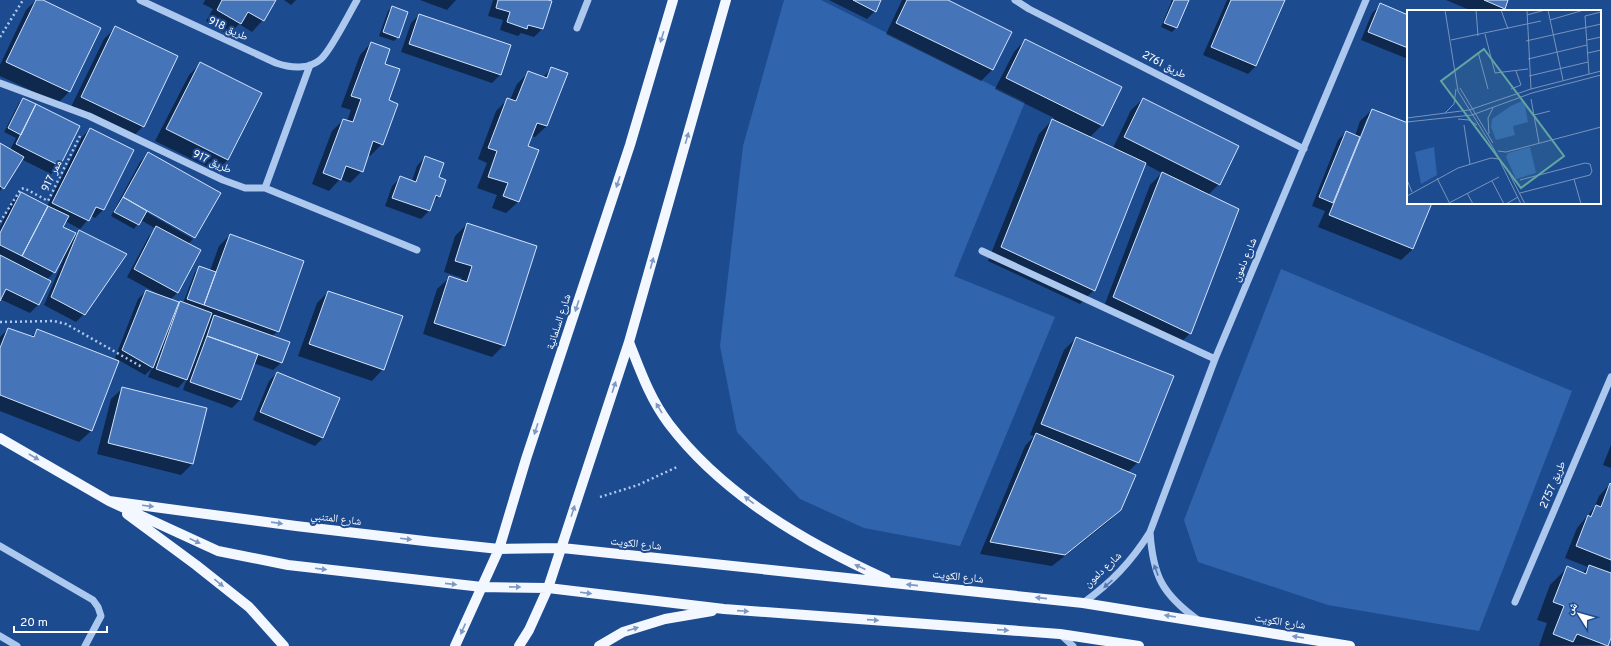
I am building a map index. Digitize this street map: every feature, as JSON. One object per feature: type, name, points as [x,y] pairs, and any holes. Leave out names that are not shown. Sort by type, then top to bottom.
[{"type":"main road","name":"شارع السلمانية","points":[[455,646],[498,549],[630,145],[673,0]]},
{"type":"main road","points":[[519,646],[529,630],[548,588],[629,342],[726,0]]},
{"type":"main road","points":[[629,342],[645,384],[664,416],[698,457],[739,493],[791,529],[852,564],[896,583]]},
{"type":"main road","name":"شارع المتنبي","points":[[0,438],[109,501],[218,551],[295,566],[482,587],[548,588]]},
{"type":"main road","name":"شارع المتنبي","points":[[109,501],[304,527],[498,549],[562,548]]},
{"type":"main road","points":[[109,501],[196,565],[249,607],[284,646]]},
{"type":"main road","name":"شارع الكويت","points":[[562,548],[1083,603],[1350,646]]},
{"type":"main road","points":[[548,588],[724,609],[1060,634],[1139,646]]},
{"type":"main road","points":[[598,646],[623,632],[664,619],[724,609]]},
{"type":"street","name":"طريق 918","points":[[140,0],[276,63],[296,68],[310,65]]},
{"type":"street","points":[[265,188],[310,65],[321,59],[328,50],[357,0]]},
{"type":"street","points":[[577,28],[588,0]]},
{"type":"street","name":"طريق 2761","points":[[1015,0],[1029,9],[1304,149]]},
{"type":"street","name":"شارع دلمون","points":[[1083,603],[1121,572],[1137,553],[1150,532],[1215,359],[1366,0]]},
{"type":"street","name":"طريق 917","points":[[0,83],[89,116],[223,180],[245,188],[265,188],[417,250]]},
{"type":"street","points":[[982,250],[1215,359]]},
{"type":"street","name":"طريق 2757","points":[[1515,602],[1611,377]]},
{"type":"street","name":"شارع دلمون","points":[[1150,532],[1152,558],[1161,584],[1177,605],[1198,621]]},
{"type":"street","points":[[0,546],[93,600],[98,607],[101,616],[85,646]]},
{"type":"street","points":[[1060,634],[1073,646]]},
{"type":"street","points":[[0,636],[17,646]]},
{"type":"path","points":[[0,37],[23,0]]},
{"type":"path","name":"ممر 917","points":[[0,222],[21,189],[24,188],[48,202],[89,116]]},
{"type":"path","points":[[0,322],[54,321],[66,324],[142,367]]},
{"type":"path","points":[[575,505],[638,485],[698,457]]},
{"type":"shaded area","points":[[784,0],[821,0],[1025,102],[954,276],[1055,317],[960,546],[864,528],[800,499],[737,432],[720,346],[743,146]]},
{"type":"shaded area","points":[[1281,269],[1572,391],[1479,631],[1328,605],[1198,562],[1184,520]]},
{"type":"building","points":[[36,0],[43,0],[101,28],[70,92],[6,62]]},
{"type":"building","points":[[222,0],[276,0],[264,21],[248,12],[241,24],[217,10]]},
{"type":"building","points":[[498,0],[552,1],[543,29],[528,25],[527,29],[507,22],[510,12],[496,8]]},
{"type":"building","points":[[853,0],[881,0],[876,12]]},
{"type":"building","points":[[907,0],[948,0],[1012,32],[993,70],[896,23]]},
{"type":"building","points":[[1174,0],[1189,0],[1177,28],[1164,23]]},
{"type":"building","points":[[1231,0],[1285,0],[1256,66],[1211,47]]},
{"type":"building","points":[[1484,0],[1508,0],[1505,9]]},
{"type":"building","points":[[1380,3],[1407,15],[1407,48],[1368,32]]},
{"type":"building","points":[[392,6],[408,12],[399,38],[383,32]]},
{"type":"building","points":[[419,14],[511,45],[501,75],[409,44]]},
{"type":"building","points":[[115,26],[178,56],[144,127],[81,97]]},
{"type":"building","points":[[1025,39],[1122,87],[1103,126],[1006,78]]},
{"type":"building","points":[[371,42],[390,49],[385,64],[400,69],[389,100],[398,104],[383,145],[373,141],[363,172],[346,166],[341,180],[323,173],[343,119],[353,122],[361,99],[351,96]]},
{"type":"building","points":[[200,62],[262,93],[228,160],[166,129]]},
{"type":"building","points":[[551,67],[568,73],[547,126],[537,123],[528,146],[539,150],[519,202],[503,196],[508,183],[488,177],[497,151],[488,148],[507,98],[516,101],[528,71],[547,78]]},
{"type":"building","points":[[23,98],[36,104],[21,135],[8,128]]},
{"type":"building","points":[[1143,98],[1239,146],[1220,185],[1124,137]]},
{"type":"building","points":[[36,104],[80,126],[60,166],[16,144]]},
{"type":"building","points":[[1372,109],[1407,123],[1407,204],[1432,204],[1413,249],[1329,215]]},
{"type":"building","points":[[1052,119],[1146,163],[1095,291],[1001,247]]},
{"type":"building","points":[[90,128],[134,150],[104,210],[96,207],[89,221],[52,203]]},
{"type":"building","points":[[1346,131],[1360,137],[1333,203],[1319,197]]},
{"type":"building","points":[[0,143],[24,157],[4,189],[0,186]]},
{"type":"building","points":[[148,152],[221,193],[195,238],[123,197]]},
{"type":"building","points":[[425,156],[444,163],[439,177],[446,180],[440,197],[436,195],[430,211],[392,198],[400,176],[416,182]]},
{"type":"building","points":[[1162,172],[1239,209],[1191,334],[1113,297]]},
{"type":"building","points":[[21,192],[48,206],[22,256],[0,245],[0,233]]},
{"type":"building","points":[[123,197],[147,211],[139,225],[114,212]]},
{"type":"building","points":[[48,206],[69,216],[63,227],[76,233],[55,273],[22,256]]},
{"type":"building","points":[[467,223],[537,246],[505,346],[434,323],[449,276],[467,282],[472,266],[455,261]]},
{"type":"building","points":[[156,226],[201,250],[178,293],[134,269]]},
{"type":"building","points":[[79,230],[127,254],[85,315],[51,297]]},
{"type":"building","points":[[230,234],[304,261],[279,332],[204,305]]},
{"type":"building","points":[[0,255],[51,281],[39,305],[6,289],[0,301]]},
{"type":"building","points":[[199,266],[216,272],[204,305],[187,299]]},
{"type":"building","points":[[146,290],[179,302],[153,368],[122,350]]},
{"type":"building","points":[[328,291],[403,316],[384,370],[309,344]]},
{"type":"building","points":[[180,301],[212,313],[187,380],[156,369]]},
{"type":"building","points":[[214,315],[290,342],[282,363],[207,336]]},
{"type":"building","points":[[8,328],[34,337],[37,329],[119,361],[92,431],[0,395],[0,348]]},
{"type":"building","points":[[207,336],[258,354],[241,400],[190,382]]},
{"type":"building","points":[[1076,337],[1174,376],[1139,463],[1041,424]]},
{"type":"building","points":[[277,372],[340,398],[323,438],[260,412]]},
{"type":"building","points":[[122,387],[207,408],[193,464],[108,443]]},
{"type":"building","points":[[1036,433],[1136,475],[1121,510],[1065,555],[990,542]]},
{"type":"building","points":[[1610,483],[1611,560],[1576,546],[1588,515],[1591,517],[1596,505],[1601,507]]},
{"type":"building","points":[[1589,565],[1611,573],[1611,638],[1608,646],[1577,634],[1573,642],[1553,634],[1564,606],[1553,602],[1567,566],[1586,574]]}]
